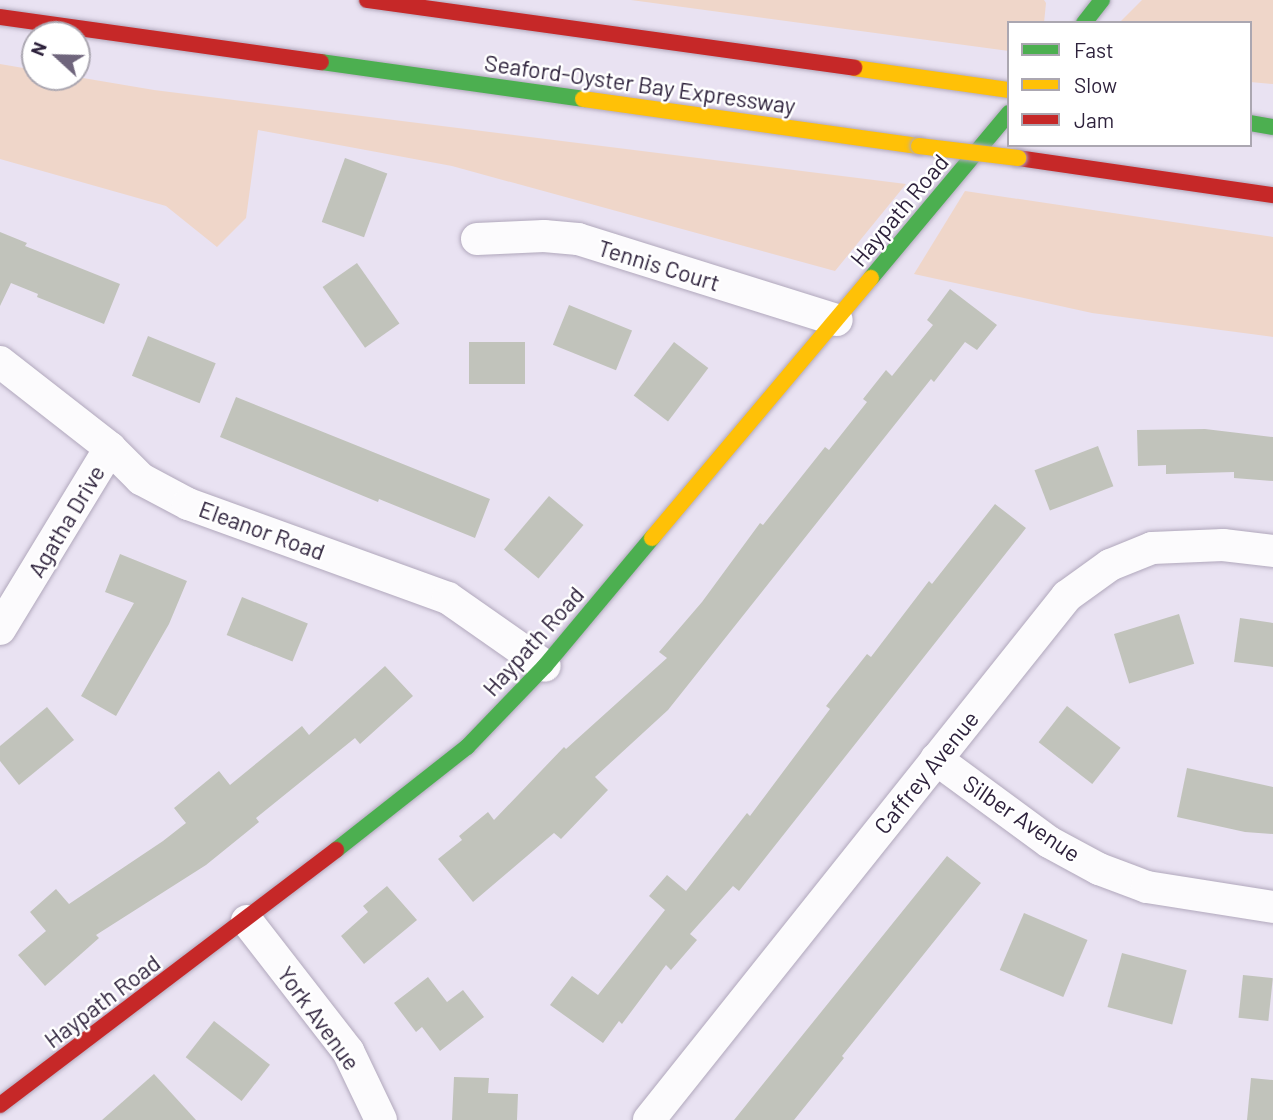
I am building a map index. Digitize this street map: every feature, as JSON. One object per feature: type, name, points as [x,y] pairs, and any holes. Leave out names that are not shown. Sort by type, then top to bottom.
[{"type":"main road","name":"Seaford-Oyster Bay Expressway","points":[[367,0],[1007,90]]},
{"type":"main road","points":[[1086,21],[1102,0]]},
{"type":"main road","name":"Seaford-Oyster Bay Expressway","points":[[0,17],[1273,195]]},
{"type":"main road","name":"Haypath Road","points":[[0,1105],[247,921],[467,747],[545,666],[1007,115]]},
{"type":"main road","points":[[1252,123],[1273,127]]},
{"type":"main road","points":[[0,1089],[25,1087]]},
{"type":"street","name":"Tennis Court","points":[[477,239],[544,236],[578,240],[837,320]]},
{"type":"street","name":"Eleanor Road","points":[[0,362],[110,448],[141,479],[188,504],[448,598],[545,666]]},
{"type":"street","name":"Agatha Drive","points":[[0,629],[110,448]]},
{"type":"street","name":"Caffrey Avenue","points":[[649,1120],[1067,596],[1110,565],[1152,548],[1223,545],[1273,551]]},
{"type":"street","name":"Silber Avenue","points":[[936,759],[1049,842],[1099,869],[1147,887],[1273,906]]},
{"type":"street","name":"York Avenue","points":[[247,921],[348,1051],[380,1120]]},
{"type":"shaded area","points":[[631,0],[1044,0],[1044,21],[1007,21],[1007,51]]},
{"type":"shaded area","points":[[1142,0],[1273,0],[1273,84],[1252,82],[1252,21],[1121,21]]},
{"type":"shaded area","points":[[0,64],[21,68],[21,91],[91,91],[91,79],[154,90],[906,184],[835,271],[452,166],[258,130],[246,218],[217,247],[166,206],[0,159]]},
{"type":"shaded area","points":[[965,191],[1273,237],[1273,337],[1092,313],[914,274]]},
{"type":"building","points":[[345,158],[387,173],[364,237],[322,222]]},
{"type":"building","points":[[0,232],[27,243],[25,246],[120,284],[104,324],[37,297],[38,294],[11,283],[0,306]]},
{"type":"building","points":[[357,263],[399,324],[365,348],[323,287]]},
{"type":"building","points":[[950,289],[997,325],[977,350],[965,342],[934,382],[931,379],[668,710],[595,777],[608,790],[561,839],[554,833],[473,902],[438,859],[462,840],[459,836],[488,812],[494,820],[564,747],[566,749],[667,658],[659,652],[702,602],[760,523],[763,525],[825,447],[829,450],[867,402],[863,399],[886,370],[892,376],[933,325],[927,320]]},
{"type":"building","points":[[569,305],[632,330],[616,370],[553,345]]},
{"type":"building","points":[[148,336],[216,363],[200,403],[132,376]]},
{"type":"building","points":[[469,342],[525,342],[525,384],[469,384]]},
{"type":"building","points":[[674,342],[708,368],[668,421],[634,396]]},
{"type":"building","points":[[236,397],[490,499],[475,538],[379,499],[378,502],[220,437]]},
{"type":"building","points":[[1205,429],[1273,437],[1273,481],[1234,478],[1234,472],[1166,474],[1166,465],[1138,466],[1137,430]]},
{"type":"building","points":[[1098,446],[1113,486],[1050,511],[1035,470]]},
{"type":"building","points":[[549,496],[583,525],[538,579],[504,550]]},
{"type":"building","points":[[995,504],[1026,528],[739,891],[733,886],[690,934],[697,940],[671,970],[666,965],[622,1024],[619,1021],[603,1043],[550,1005],[572,976],[598,995],[665,910],[649,896],[667,875],[686,891],[747,813],[750,816],[830,709],[826,706],[867,654],[871,657],[929,581],[932,584]]},
{"type":"building","points":[[120,554],[187,581],[169,624],[116,716],[81,696],[134,603],[105,592]]},
{"type":"building","points":[[242,597],[308,624],[292,662],[227,635]]},
{"type":"building","points":[[1179,614],[1194,664],[1129,684],[1114,634]]},
{"type":"building","points":[[1240,618],[1273,623],[1273,667],[1234,662]]},
{"type":"building","points":[[385,666],[413,696],[360,744],[355,738],[256,818],[259,822],[206,865],[96,935],[99,938],[45,986],[18,955],[46,931],[30,912],[56,889],[69,904],[163,841],[186,823],[174,808],[219,771],[230,785],[302,726],[309,735]]},
{"type":"building","points":[[1067,706],[1121,748],[1092,784],[1039,742]]},
{"type":"building","points":[[47,707],[74,740],[19,785],[0,761],[0,746]]},
{"type":"building","points":[[1187,768],[1273,787],[1273,834],[1245,832],[1177,817]]},
{"type":"building","points":[[947,856],[981,883],[794,1120],[734,1120]]},
{"type":"building","points":[[387,886],[417,920],[364,964],[341,936],[368,912],[363,906]]},
{"type":"building","points":[[1024,913],[1088,940],[1063,997],[1000,970]]},
{"type":"building","points":[[1122,953],[1187,970],[1172,1024],[1108,1007]]},
{"type":"building","points":[[1243,975],[1273,978],[1268,1021],[1239,1018]]},
{"type":"building","points":[[428,977],[447,1002],[463,990],[484,1017],[440,1051],[422,1027],[416,1032],[394,1003]]},
{"type":"building","points":[[214,1021],[270,1065],[242,1101],[186,1057]]},
{"type":"building","points":[[154,1074],[196,1120],[102,1120]]},
{"type":"building","points":[[454,1077],[489,1078],[488,1093],[518,1094],[517,1120],[452,1120]]},
{"type":"building","points":[[1251,1078],[1273,1080],[1273,1120],[1247,1120]]},
{"type":"traffic: fast","points":[[1086,21],[1102,0]]},
{"type":"traffic: fast","points":[[321,62],[583,99]]},
{"type":"traffic: fast","points":[[871,278],[1007,115]]},
{"type":"traffic: fast","points":[[1252,123],[1273,127]]},
{"type":"traffic: fast","points":[[336,850],[467,747],[545,666],[652,538]]},
{"type":"traffic: slow","points":[[854,68],[1007,90]]},
{"type":"traffic: slow","points":[[583,99],[919,146]]},
{"type":"traffic: slow","points":[[919,146],[1018,158]]},
{"type":"traffic: slow","points":[[652,538],[871,278]]},
{"type":"traffic: jam","points":[[367,0],[854,68]]},
{"type":"traffic: jam","points":[[0,17],[321,62]]},
{"type":"traffic: jam","points":[[1018,158],[1273,195]]},
{"type":"traffic: jam","points":[[0,1105],[336,850]]}]
